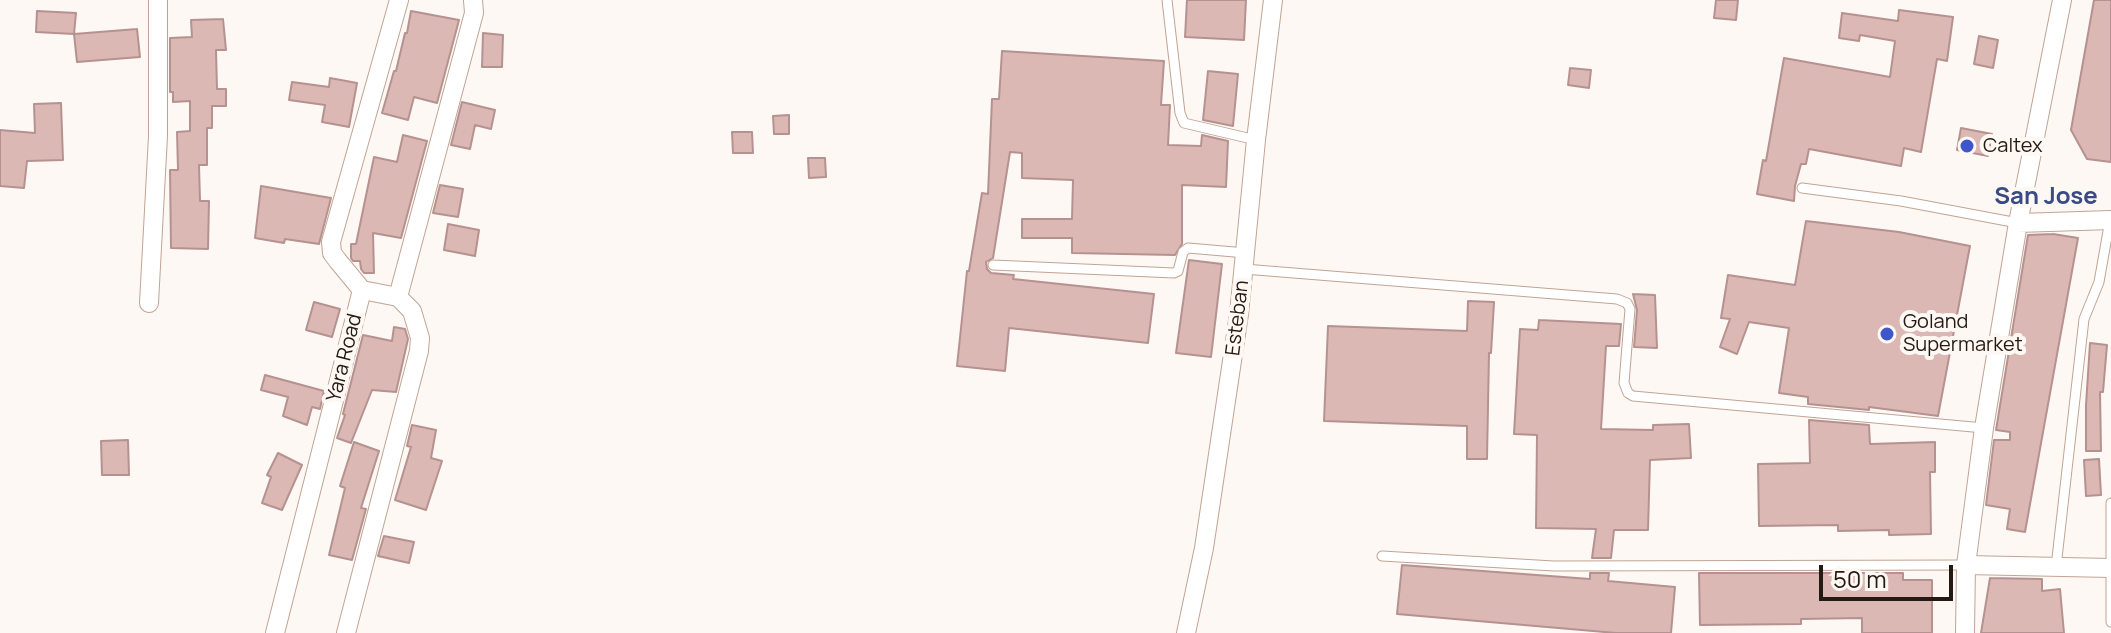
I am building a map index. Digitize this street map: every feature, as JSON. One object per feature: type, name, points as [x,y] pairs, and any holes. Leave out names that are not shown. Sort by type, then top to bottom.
[{"type":"street","points":[[149,303],[158,136],[158,0]]},
{"type":"street","name":"Yara Road","points":[[275,633],[362,290],[332,253],[331,242],[399,0]]},
{"type":"street","points":[[398,297],[474,13],[473,0]]},
{"type":"street","name":"Esteban","points":[[1186,633],[1204,548],[1245,261],[1273,0]]},
{"type":"street","points":[[1965,633],[1966,565],[1984,428],[2018,223],[2062,0]]},
{"type":"street","points":[[2018,223],[2110,220]]},
{"type":"street","points":[[346,633],[420,338],[412,311],[398,297],[362,290]]},
{"type":"street","points":[[1966,565],[2110,568]]},
{"type":"lane","points":[[1167,0],[1180,113],[1184,123],[1256,140]]},
{"type":"lane","points":[[1802,188],[1901,201],[2018,223]]},
{"type":"lane","points":[[2056,567],[2084,319],[2099,282],[2110,220]]},
{"type":"lane","points":[[993,265],[1174,273],[1178,271],[1183,252],[1188,248],[1245,261],[1617,299],[1627,303],[1630,309],[1624,383],[1628,393],[1633,396],[1984,428]]},
{"type":"lane","points":[[2111,503],[2111,622]]},
{"type":"lane","points":[[1382,556],[1554,566],[1966,565]]},
{"type":"building","points":[[1187,0],[1246,0],[1244,40],[1185,37]]},
{"type":"building","points":[[1716,0],[1738,0],[1736,20],[1714,18]]},
{"type":"building","points":[[2094,0],[2111,0],[2111,162],[2087,159],[2071,130]]},
{"type":"building","points":[[1899,10],[1953,17],[1947,61],[1937,59],[1921,152],[1904,148],[1901,166],[1809,149],[1806,164],[1801,164],[1794,201],[1757,194],[1763,160],[1766,161],[1784,58],[1890,77],[1895,41],[1860,35],[1859,41],[1839,38],[1842,13],[1898,21]]},
{"type":"building","points":[[37,11],[76,13],[74,34],[36,32]]},
{"type":"building","points":[[411,11],[459,20],[437,103],[414,97],[408,120],[382,113]]},
{"type":"building","points":[[223,19],[226,50],[216,50],[217,89],[226,89],[226,106],[212,106],[212,128],[207,128],[207,165],[199,165],[200,201],[209,201],[208,249],[171,248],[170,170],[178,170],[177,132],[190,131],[190,101],[173,102],[173,92],[170,92],[170,38],[192,37],[191,20]]},
{"type":"building","points":[[137,29],[140,57],[77,62],[74,34]]},
{"type":"building","points":[[483,33],[503,35],[502,67],[482,67]]},
{"type":"building","points":[[1979,36],[1998,40],[1993,68],[1974,64]]},
{"type":"building","points":[[1002,51],[1164,61],[1161,105],[1170,105],[1168,145],[1201,146],[1202,135],[1228,141],[1226,187],[1182,185],[1182,244],[1175,255],[1072,253],[1072,238],[1022,238],[1022,219],[1072,219],[1073,180],[1022,178],[1022,153],[1010,152],[993,258],[986,262],[987,269],[991,273],[1014,275],[1013,279],[1154,294],[1148,343],[1009,328],[1005,371],[957,366],[967,271],[982,193],[988,194],[992,99],[999,99]]},
{"type":"building","points":[[1570,68],[1591,70],[1589,88],[1568,85]]},
{"type":"building","points":[[1208,71],[1238,74],[1233,126],[1203,120]]},
{"type":"building","points":[[330,78],[357,83],[349,127],[322,122],[325,105],[289,100],[292,82],[329,87]]},
{"type":"building","points":[[462,102],[495,110],[491,129],[475,125],[470,149],[451,145]]},
{"type":"building","points":[[61,103],[63,160],[27,161],[24,188],[0,186],[0,130],[35,133],[34,104]]},
{"type":"building","points":[[789,115],[789,134],[774,134],[773,116]]},
{"type":"building","points":[[1961,128],[1992,134],[1988,156],[1957,150]]},
{"type":"building","points":[[732,132],[752,132],[753,153],[733,153]]},
{"type":"building","points":[[403,135],[427,141],[401,238],[373,233],[374,273],[364,273],[360,261],[351,258],[351,244],[356,244],[374,157],[397,162]]},
{"type":"building","points":[[808,158],[825,158],[826,177],[809,178]]},
{"type":"building","points":[[440,185],[463,189],[458,217],[433,213]]},
{"type":"building","points":[[261,186],[331,198],[319,244],[255,238]]},
{"type":"building","points":[[1806,221],[1899,232],[1970,246],[1938,416],[1869,407],[1869,410],[1808,404],[1808,397],[1779,393],[1789,328],[1749,322],[1737,354],[1720,347],[1730,319],[1721,318],[1728,275],[1795,285]]},
{"type":"building","points":[[448,224],[479,230],[475,256],[444,250]]},
{"type":"building","points":[[2053,234],[2078,238],[2025,532],[2007,529],[2010,509],[1986,505],[1994,440],[2010,440],[2010,432],[1996,430],[2028,235]]},
{"type":"building","points":[[1189,260],[1222,264],[1211,357],[1176,353]]},
{"type":"building","points":[[1633,294],[1655,295],[1657,348],[1634,347],[1637,310]]},
{"type":"building","points":[[1468,301],[1494,302],[1489,353],[1487,459],[1467,459],[1467,426],[1324,421],[1328,326],[1467,331]]},
{"type":"building","points":[[314,302],[340,309],[332,337],[306,330]]},
{"type":"building","points":[[1539,320],[1621,324],[1619,346],[1606,346],[1601,429],[1653,430],[1653,425],[1689,424],[1691,458],[1650,460],[1648,530],[1614,530],[1611,558],[1592,558],[1596,529],[1536,528],[1537,435],[1514,434],[1520,329],[1538,330]]},
{"type":"building","points":[[394,327],[405,329],[408,339],[396,392],[372,390],[351,443],[337,438],[363,335],[392,341]]},
{"type":"building","points":[[2090,343],[2107,345],[2103,392],[2100,392],[2101,451],[2086,451]]},
{"type":"building","points":[[265,375],[324,391],[320,409],[312,407],[307,425],[283,416],[288,397],[261,390]]},
{"type":"building","points":[[1809,420],[1869,425],[1870,444],[1935,442],[1935,472],[1930,472],[1931,534],[1889,535],[1889,530],[1838,531],[1838,525],[1759,526],[1758,464],[1810,463]]},
{"type":"building","points":[[412,425],[436,430],[431,458],[442,461],[426,510],[395,500],[411,447],[407,446]]},
{"type":"building","points":[[128,440],[129,475],[102,475],[101,441]]},
{"type":"building","points":[[354,442],[379,451],[361,508],[366,509],[352,560],[329,555],[345,488],[340,486]]},
{"type":"building","points":[[278,453],[302,465],[282,510],[262,503],[271,477],[267,475]]},
{"type":"building","points":[[2099,459],[2101,495],[2086,496],[2084,460]]},
{"type":"building","points":[[384,536],[414,542],[409,563],[378,556]]},
{"type":"building","points":[[1402,565],[1590,579],[1590,573],[1609,573],[1608,581],[1675,587],[1671,633],[1616,633],[1397,614]]},
{"type":"building","points":[[1699,573],[1903,573],[1903,580],[1932,580],[1932,633],[1862,633],[1862,618],[1801,619],[1801,624],[1700,625]]},
{"type":"building","points":[[1990,578],[2042,579],[2042,591],[2060,589],[2064,633],[1981,633]]},
{"type":"place","name":"Caltex","points":[[1967,146]]},
{"type":"place","name":"Goland Supermarket","points":[[1887,334]]},
{"type":"district","name":"San Jose","points":[[2046,197]]}]
